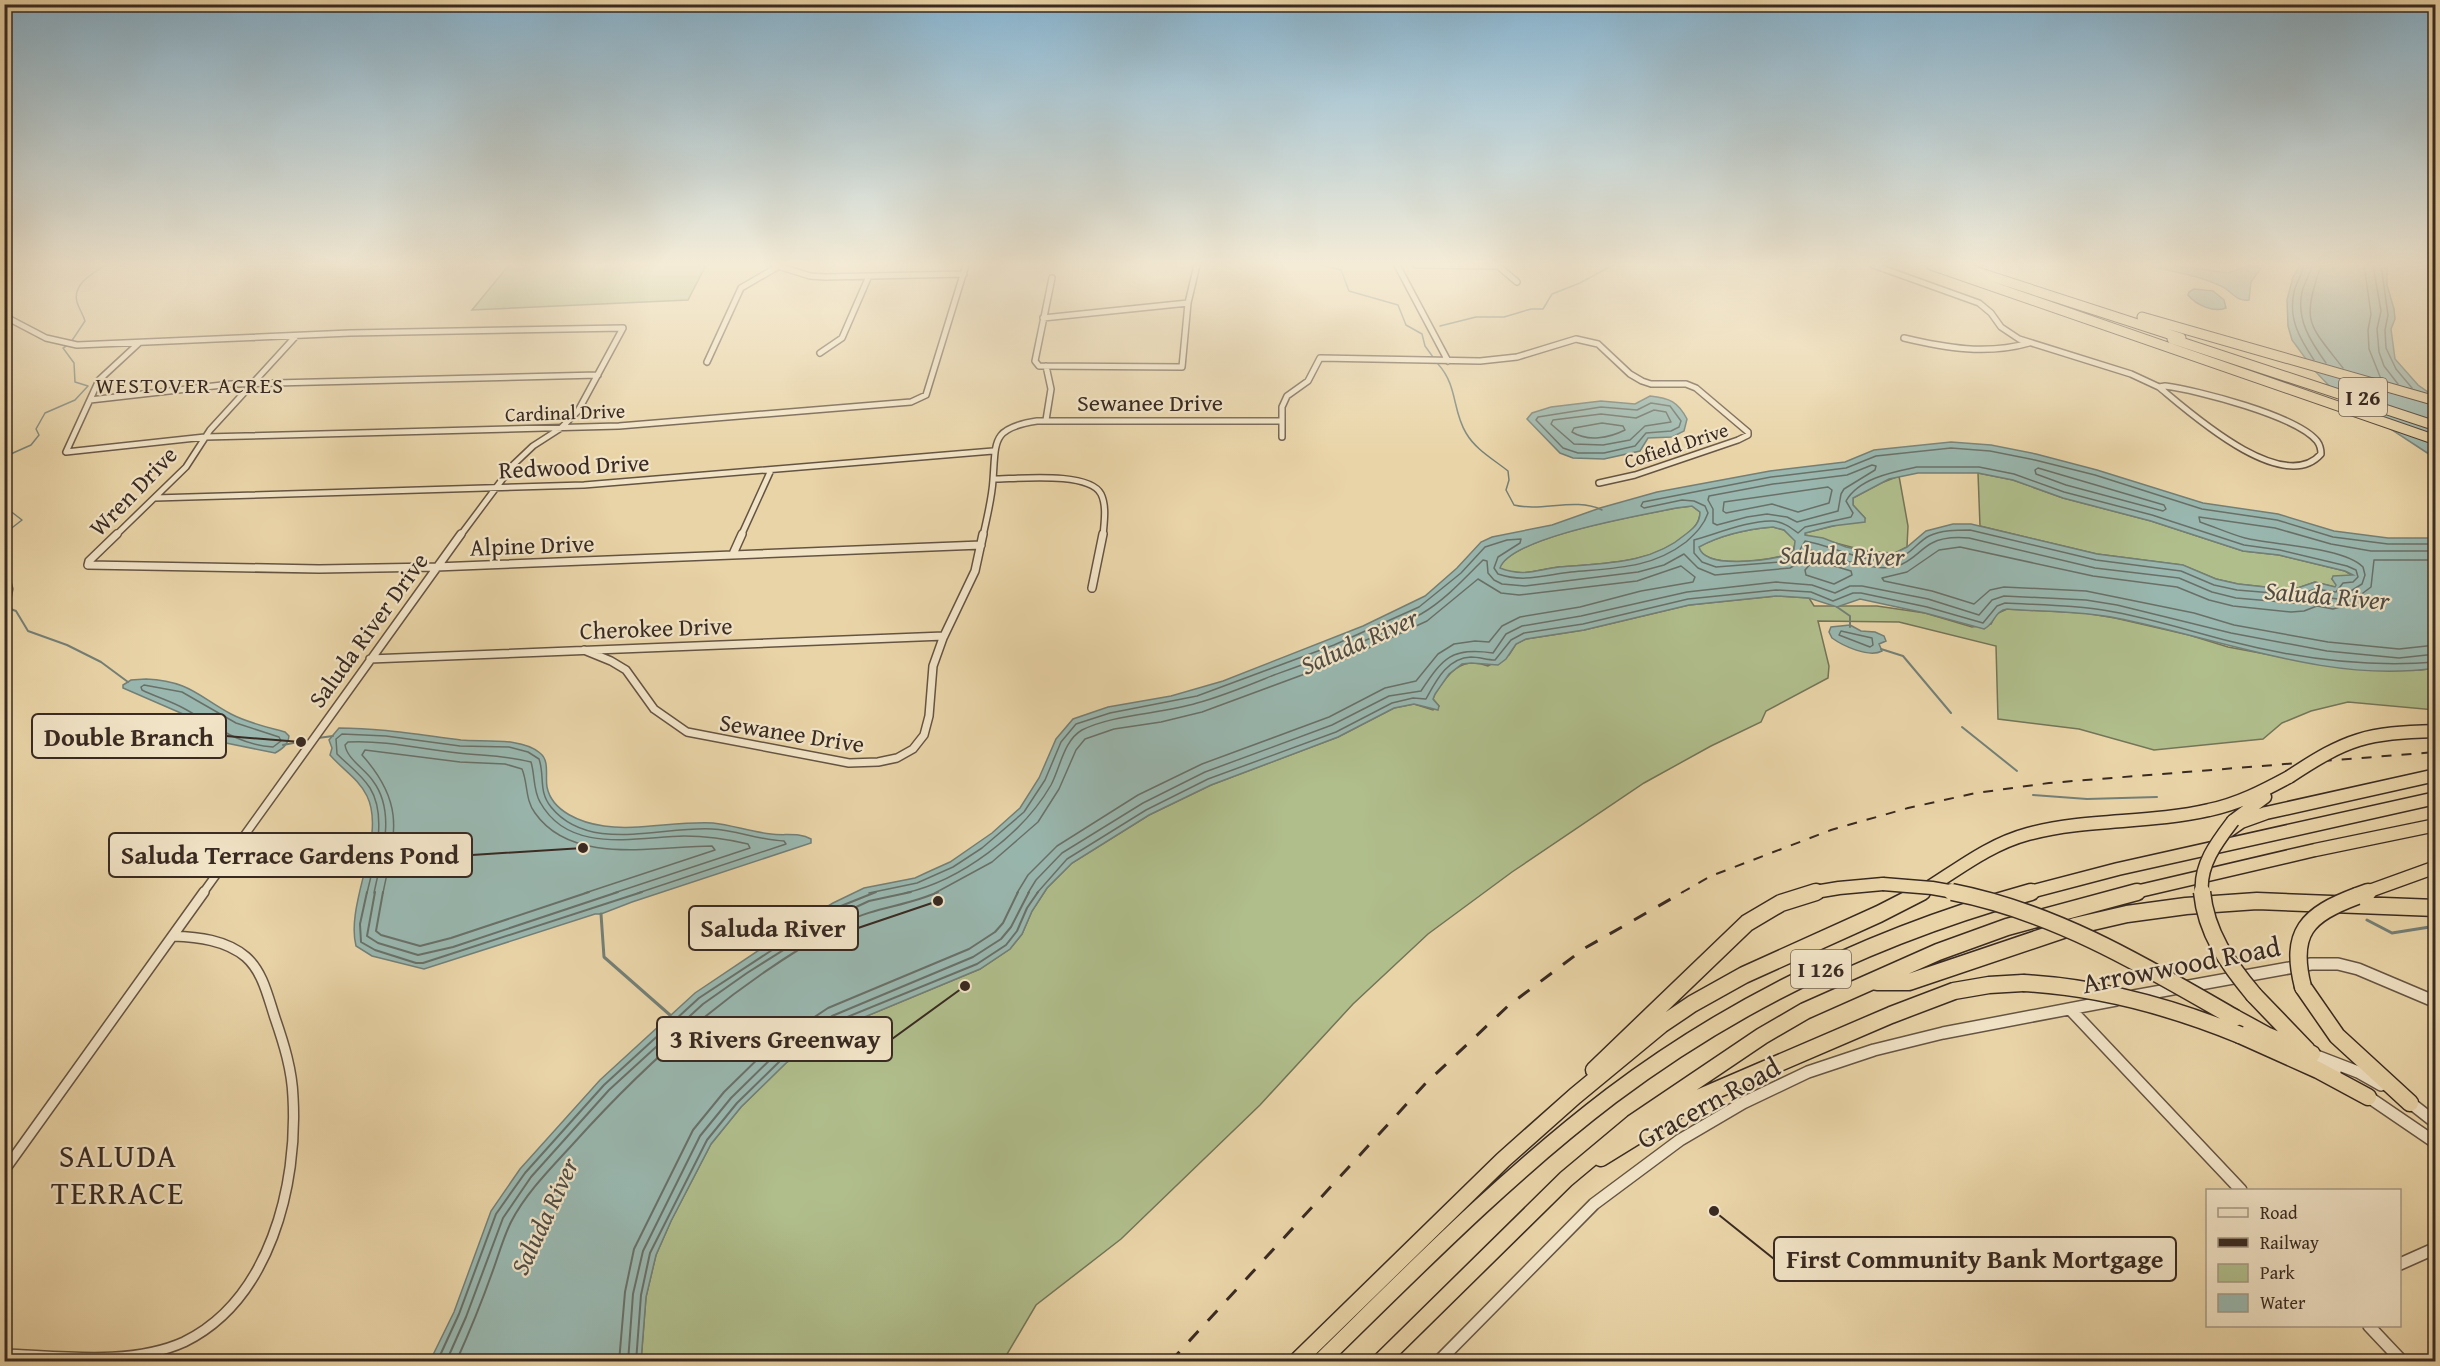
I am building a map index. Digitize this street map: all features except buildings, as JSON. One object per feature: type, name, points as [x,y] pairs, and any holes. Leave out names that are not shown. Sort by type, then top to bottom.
[{"type":"highway","points":[[2115,329],[2436,440]]},
{"type":"highway","name":"I 26","points":[[2137,329],[2436,426]]},
{"type":"highway","name":"I 26","points":[[2153,329],[2436,421]]},
{"type":"highway","points":[[2184,329],[2436,401]]},
{"type":"highway","points":[[2312,1054],[2254,995],[2214,937],[2203,908],[2202,873],[2208,854],[2218,837],[2262,795],[2328,752],[2352,740],[2377,735],[2436,731]]},
{"type":"highway","points":[[2218,837],[2255,816],[2436,775]]},
{"type":"highway","points":[[1522,1140],[1644,1038],[1708,994],[1779,956],[1906,901],[1999,845],[2056,828],[2205,812],[2262,795]]},
{"type":"highway","name":"I 126","points":[[1320,1362],[1461,1226],[1589,1113],[1701,1035],[1778,989],[1898,935],[2013,896],[2186,853],[2436,798]]},
{"type":"highway","name":"I 126","points":[[1380,1362],[1566,1179],[1633,1123],[1762,1035],[1805,1011],[1938,952],[2007,927],[2090,903],[2314,850],[2436,825]]},
{"type":"highway","points":[[2410,1103],[2373,1072],[2321,1018],[2303,987],[2296,951],[2303,927],[2322,911],[2436,867]]},
{"type":"highway","points":[[2381,887],[2436,873]]},
{"type":"highway","points":[[1296,1362],[1714,953],[1769,909],[1804,896],[1842,887],[1883,884],[1956,891],[2006,903],[2046,917],[2119,952],[2268,1036],[2312,1054]]},
{"type":"highway","points":[[1873,982],[1909,982],[2075,926],[2127,914],[2186,906],[2257,901],[2436,908]]},
{"type":"highway","points":[[1566,1179],[1700,1097],[1891,1015],[1954,991],[1989,985],[2024,982],[2076,985],[2169,1007],[2240,1035],[2368,1097]]},
{"type":"street","points":[[28,329],[46,338],[68,344],[296,336]]},
{"type":"street","name":"Saluda River Drive","points":[[296,336],[592,329]]},
{"type":"street","name":"Saluda River Drive","points":[[4,1171],[436,567],[522,455],[561,428],[578,411],[623,329]]},
{"type":"street","points":[[707,362],[722,329]]},
{"type":"street","points":[[820,353],[842,338],[846,329]]},
{"type":"street","name":"Cardinal Drive","points":[[90,400],[66,452],[205,437],[673,423],[918,401],[926,394],[947,329]]},
{"type":"street","points":[[1041,329],[1035,361],[1039,366],[1182,367],[1186,329]]},
{"type":"street","points":[[1431,329],[1448,361]]},
{"type":"street","points":[[2004,329],[2029,343],[2131,374],[2159,387],[2228,442],[2252,456],[2273,462],[2300,464],[2313,461],[2321,454],[2320,445],[2316,440],[2288,423],[2196,390],[2175,386],[2159,387]]},
{"type":"street","name":"Wren Drive","points":[[89,561],[186,467],[205,437],[296,336]]},
{"type":"street","points":[[1904,338],[1957,349],[2015,348],[2029,343]]},
{"type":"street","name":"Cofield Drive","points":[[1282,421],[1282,407],[1287,396],[1308,381],[1320,358],[1448,361],[1517,357],[1559,342],[1576,339],[1598,344],[1630,374],[1642,381],[1651,384],[1686,384],[1696,388],[1748,432],[1748,435],[1738,440],[1635,476],[1599,483]]},
{"type":"street","points":[[90,400],[99,381],[139,343]]},
{"type":"street","points":[[1046,366],[1051,390],[1046,420]]},
{"type":"street","points":[[90,400],[181,388],[251,384],[598,375]]},
{"type":"street","name":"Sewanee Drive","points":[[584,650],[607,658],[624,668],[655,711],[687,732],[849,763],[868,764],[902,756],[914,749],[922,740],[926,730],[932,669],[944,636],[974,573],[993,479],[993,451],[998,439],[1010,429],[1026,422],[1046,420],[1282,421]]},
{"type":"street","points":[[1282,421],[1282,437]]},
{"type":"street","name":"Redwood Drive","points":[[155,498],[584,486],[993,451]]},
{"type":"street","points":[[733,555],[771,470]]},
{"type":"street","points":[[993,479],[1076,479],[1088,482],[1098,489],[1104,501],[1102,538],[1092,588]]},
{"type":"street","name":"Alpine Drive","points":[[89,561],[88,565],[95,567],[436,567],[981,544]]},
{"type":"street","points":[[4,574],[8,585],[4,612]]},
{"type":"street","name":"Cherokee Drive","points":[[370,659],[944,636]]},
{"type":"street","points":[[4,1354],[122,1356],[148,1353],[185,1341],[212,1326],[237,1302],[268,1246],[279,1217],[292,1147],[293,1096],[283,1040],[260,977],[246,957],[215,941],[173,936]]},
{"type":"street","name":"Arrowwood Road","points":[[2070,1009],[2205,982],[2320,964],[2338,964],[2358,969],[2436,1002]]},
{"type":"street","name":"Arrowwood Road","points":[[2070,1009],[2239,1189]]},
{"type":"street","name":"Gracern Road","points":[[1438,1362],[1594,1204],[1618,1183],[1654,1157],[1736,1107],[1839,1061],[1878,1049],[2012,1019],[2070,1009]]},
{"type":"street","points":[[2312,1054],[2358,1072],[2410,1103],[2436,1123]]},
{"type":"street","points":[[2312,1054],[2368,1097],[2436,1143]]},
{"type":"street","points":[[2401,1264],[2436,1248]]},
{"type":"street","points":[[2370,1327],[2403,1362]]},
{"type":"green space","points":[[1978,473],[2013,480],[2063,498],[2151,521],[2243,551],[2279,555],[2345,571],[2353,576],[2332,579],[2337,585],[2335,587],[2315,582],[2292,590],[2238,584],[2216,579],[2182,565],[2097,554],[1980,526]]},
{"type":"green space","points":[[1899,476],[1908,526],[1907,547],[1895,553],[1870,552],[1805,535],[1805,533],[1865,518],[1853,505],[1853,498]]},
{"type":"green space","points":[[1692,506],[1700,512],[1698,522],[1687,534],[1658,552],[1626,561],[1523,573],[1499,569],[1509,557],[1551,537],[1608,522]]},
{"type":"green space","points":[[1773,527],[1784,530],[1796,541],[1793,550],[1787,555],[1752,561],[1724,561],[1712,559],[1703,554],[1698,547],[1735,533]]},
{"type":"green space","points":[[1776,596],[1809,598],[1814,606],[1877,606],[1925,613],[1972,627],[1991,624],[1996,614],[2007,609],[2085,613],[2189,635],[2228,647],[2325,665],[2421,670],[2435,668],[2435,710],[2348,702],[2311,711],[2282,723],[2263,739],[2154,750],[2079,729],[1998,719],[1996,646],[1899,622],[1818,621],[1829,666],[1828,678],[1766,711],[1761,722],[1711,746],[1644,783],[1512,872],[1428,934],[1353,1004],[1260,1105],[1121,1239],[1036,1305],[1003,1361],[641,1362],[646,1297],[656,1255],[711,1144],[741,1107],[786,1063],[838,1028],[980,969],[1010,949],[1022,934],[1032,911],[1047,888],[1072,863],[1149,815],[1211,785],[1338,737],[1394,708],[1414,704],[1433,710],[1439,706],[1433,699],[1435,694],[1456,668],[1470,663],[1488,666],[1509,655],[1516,644],[1526,639],[1584,630],[1689,605]]},
{"type":"water","points":[[2289,329],[2391,329],[2395,359],[2418,385],[2435,397],[2435,458],[2337,394],[2314,370],[2292,340]]},
{"type":"water","points":[[1650,396],[1663,398],[1677,405],[1687,419],[1684,431],[1672,437],[1648,438],[1640,451],[1604,459],[1573,458],[1560,453],[1527,419],[1532,413],[1551,407],[1601,401],[1635,404]]},
{"type":"water","name":"Saluda River","points":[[1951,442],[1991,445],[2097,470],[2203,503],[2278,514],[2334,531],[2388,538],[2435,538],[2435,668],[2395,671],[2355,670],[2315,664],[2116,618],[2089,614],[2007,609],[1999,612],[1984,629],[1860,599],[1837,607],[1809,598],[1776,596],[1689,605],[1584,630],[1526,639],[1516,644],[1506,659],[1498,665],[1462,664],[1449,674],[1433,699],[1439,706],[1438,710],[1414,704],[1394,708],[1338,737],[1211,785],[1149,815],[1072,863],[1047,888],[1032,911],[1022,934],[1010,949],[980,969],[838,1028],[786,1063],[741,1107],[711,1144],[671,1221],[656,1255],[646,1297],[641,1361],[430,1361],[454,1312],[491,1211],[520,1169],[600,1080],[695,993],[795,926],[833,903],[864,888],[915,878],[950,862],[992,833],[1020,808],[1039,778],[1056,739],[1073,719],[1108,707],[1171,696],[1223,681],[1363,626],[1425,596],[1457,568],[1481,542],[1492,537],[1552,525],[1600,508],[1657,492],[1770,471],[1845,462],[1874,450]],"holes":[[[1918,473],[1978,473],[2013,480],[2063,498],[2151,521],[2243,551],[2279,555],[2353,575],[2333,576],[2335,587],[2315,582],[2292,590],[2238,584],[2216,579],[2183,565],[2097,554],[1971,524],[1953,524],[1926,531],[1907,547],[1895,553],[1870,552],[1805,535],[1805,533],[1832,526],[1865,522],[1865,518],[1853,505],[1853,498],[1889,479]],[[1692,506],[1700,512],[1699,519],[1689,532],[1657,552],[1626,561],[1530,572],[1508,571],[1500,568],[1509,557],[1551,537]],[[1773,527],[1784,530],[1795,541],[1794,550],[1778,557],[1738,562],[1713,559],[1704,554],[1699,547],[1744,531]]]},
{"type":"water","points":[[1850,625],[1861,631],[1875,632],[1884,636],[1886,641],[1879,644],[1882,651],[1863,652],[1832,638],[1829,632],[1831,627]]},
{"type":"water","points":[[131,680],[161,680],[192,690],[237,717],[285,732],[289,736],[287,742],[275,753],[226,743],[183,714],[123,688],[123,685]]},
{"type":"water","points":[[339,728],[385,730],[461,740],[523,744],[543,756],[550,796],[561,810],[578,819],[595,824],[630,827],[713,823],[776,835],[802,836],[811,839],[811,843],[601,914],[424,969],[372,956],[356,946],[354,929],[356,910],[369,850],[372,812],[364,790],[330,755],[332,748],[329,740]]},
{"type":"waterway","points":[[71,342],[80,329]]},
{"type":"waterway","points":[[1413,329],[1422,334],[1425,346],[1433,357]]},
{"type":"waterway","points":[[4,457],[31,445],[39,435],[36,429],[45,413],[75,400],[88,386],[75,382],[74,363],[63,348],[68,345]]},
{"type":"waterway","points":[[1438,364],[1449,381],[1466,433],[1480,449],[1508,471],[1509,480],[1506,490],[1514,505],[1525,507],[1581,505],[1602,510]]},
{"type":"waterway","points":[[4,500],[9,510],[22,520],[4,534]]},
{"type":"waterway","points":[[1837,607],[1850,616],[1850,627]]},
{"type":"waterway","points":[[8,608],[16,611],[28,631],[67,645],[101,662],[128,682]]},
{"type":"waterway","points":[[1881,649],[1903,656],[1951,713]]},
{"type":"waterway","points":[[1962,727],[2017,771]]},
{"type":"waterway","points":[[318,738],[333,736]]},
{"type":"waterway","points":[[283,745],[309,740]]},
{"type":"waterway","points":[[2033,795],[2087,799],[2157,797]]},
{"type":"waterway","points":[[601,914],[604,957],[670,1015]]},
{"type":"waterway","points":[[2367,920],[2392,933],[2436,926]]},
{"type":"railway","points":[[1681,893],[1711,876],[1831,830],[1908,808],[1976,793],[2049,783],[2436,752]]},
{"type":"railway","points":[[1170,1362],[1425,1084],[1508,1006],[1585,948],[1683,892]]},
{"type":"place","name":"Double Branch","points":[[301,742]]},
{"type":"place","name":"Saluda Terrace Gardens Pond","points":[[583,848]]},
{"type":"place","name":"Saluda River","points":[[938,901]]},
{"type":"place","name":"3 Rivers Greenway","points":[[965,986]]},
{"type":"place","name":"First Community Bank Mortgage","points":[[1714,1211]]},
{"type":"district","name":"WESTOVER ACRES","points":[[190,385]]},
{"type":"district","name":"SALUDA TERRACE","points":[[118,1174]]}]
